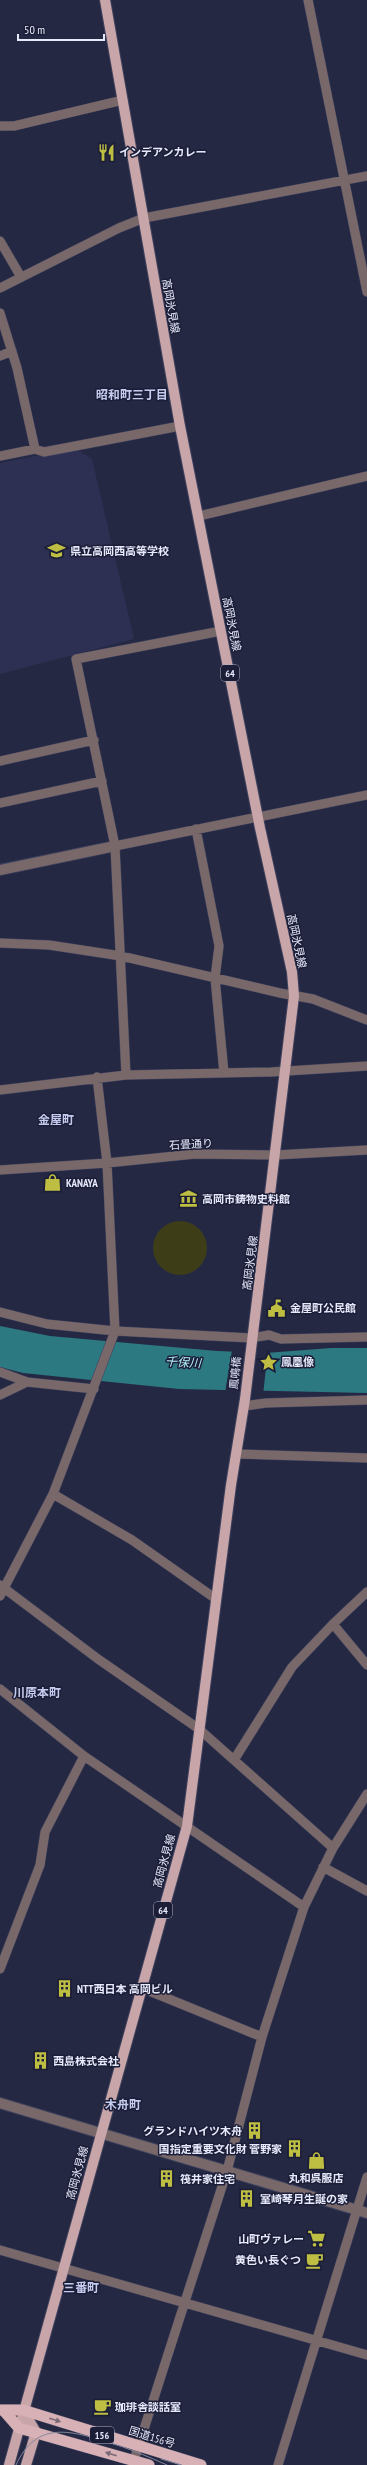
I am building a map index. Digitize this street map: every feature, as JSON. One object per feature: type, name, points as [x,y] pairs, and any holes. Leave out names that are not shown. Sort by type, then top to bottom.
[{"type":"highway","name":"国道156号","points":[[2,2411],[23,2410],[201,2465]]},
{"type":"highway","name":"国道156号","points":[[2,2411],[19,2428]]},
{"type":"highway","name":"156","points":[[19,2428],[149,2465]]},
{"type":"main road","name":"高岡氷見線","points":[[105,0],[180,426],[258,817],[292,972],[294,996],[287,1071],[250,1349]]},
{"type":"main road","name":"鳳鳴橋","points":[[244,1402],[250,1349]]},
{"type":"main road","name":"高岡氷見線","points":[[8,2465],[64,2269],[186,1826],[244,1402]]},
{"type":"main road","points":[[23,2410],[36,2432],[26,2465]]},
{"type":"street","points":[[308,0],[367,292]]},
{"type":"street","points":[[0,126],[14,126],[122,100]]},
{"type":"street","points":[[0,288],[119,228],[144,218],[367,176]]},
{"type":"street","points":[[0,241],[21,277]]},
{"type":"street","points":[[0,313],[12,351],[35,449]]},
{"type":"street","points":[[0,356],[12,351]]},
{"type":"street","points":[[0,456],[35,449],[44,452],[180,426]]},
{"type":"street","points":[[199,516],[367,476]]},
{"type":"street","points":[[126,1075],[115,846],[76,659],[221,631]]},
{"type":"street","points":[[0,761],[94,740]]},
{"type":"street","points":[[0,803],[102,781]]},
{"type":"street","points":[[0,870],[367,795]]},
{"type":"street","points":[[196,829],[220,946],[215,978],[224,1073]]},
{"type":"street","points":[[0,943],[49,945],[121,956],[294,996],[313,999],[367,1020]]},
{"type":"street","points":[[0,1090],[97,1077],[126,1075],[287,1071],[367,1066]]},
{"type":"street","points":[[97,1077],[107,1163],[114,1334],[53,1494],[1,1590],[199,1729],[333,1848]]},
{"type":"street","name":"石畳通り","points":[[0,1170],[107,1163],[195,1154],[276,1155],[367,1150]]},
{"type":"street","points":[[0,1312],[47,1324],[114,1334],[251,1338],[269,1335],[281,1339],[367,1337]]},
{"type":"street","points":[[0,1372],[27,1382],[95,1386]]},
{"type":"street","points":[[0,1395],[27,1382]]},
{"type":"street","points":[[244,1402],[258,1406],[266,1403],[367,1400]]},
{"type":"street","points":[[236,1454],[367,1458]]},
{"type":"street","points":[[53,1494],[132,1540],[216,1599]]},
{"type":"street","points":[[234,1760],[292,1667],[333,1624],[367,1592]]},
{"type":"street","points":[[333,1624],[367,1664]]},
{"type":"street","points":[[0,1689],[84,1756],[304,1907]]},
{"type":"street","points":[[0,1969],[2,1956],[40,1865],[45,1832],[84,1756]]},
{"type":"street","points":[[134,2460],[228,2171],[262,2037],[304,1907],[333,1848],[367,1794]]},
{"type":"street","points":[[323,1867],[367,1891]]},
{"type":"street","points":[[142,1988],[262,2037]]},
{"type":"street","points":[[0,2103],[362,2212]]},
{"type":"street","points":[[278,2465],[316,2340],[362,2212],[367,2177]]},
{"type":"street","points":[[0,2250],[367,2355]]},
{"type":"shaded area","name":"県立高岡西高等学校","points":[[75,448],[92,459],[134,639],[0,674],[0,463]]},
{"type":"shaded area","points":[[180,1221],[190,1223],[199,1229],[205,1238],[207,1248],[205,1258],[199,1267],[190,1273],[180,1275],[170,1273],[161,1267],[155,1258],[153,1248],[155,1238],[161,1229],[170,1223]]},
{"type":"water","name":"千保川","points":[[0,1326],[50,1336],[217,1351],[266,1353],[331,1348],[367,1348],[367,1393],[179,1389],[23,1373],[0,1367]]},
{"type":"pier","points":[[232,1350],[268,1350],[263,1395],[225,1393]]},
{"type":"tram line","points":[[16,2465],[24,2451],[33,2441],[44,2435],[55,2432],[80,2434],[115,2444],[167,2465]]},
{"type":"tram line","points":[[161,2459],[181,2465]]},
{"type":"place","name":"インデアンカレー","points":[[106,152]]},
{"type":"place","name":"県立高岡西高等学校","points":[[57,551]]},
{"type":"place","name":"KANAYA","points":[[53,1183]]},
{"type":"place","name":"高岡市鋳物史料館","points":[[189,1199]]},
{"type":"place","name":"金屋町公民館","points":[[277,1308]]},
{"type":"place","name":"鳳凰像","points":[[268,1362]]},
{"type":"place","name":"NTT西日本 高岡ビル","points":[[64,1989]]},
{"type":"place","name":"西島株式会社","points":[[40,2061]]},
{"type":"place","name":"グランドハイツ木舟","points":[[255,2131]]},
{"type":"place","name":"国指定重要文化財 菅野家","points":[[295,2149]]},
{"type":"place","name":"丸和呉服店","points":[[316,2160]]},
{"type":"place","name":"筏井家住宅","points":[[167,2179]]},
{"type":"place","name":"室崎琴月生誕の家","points":[[247,2199]]},
{"type":"place","name":"山町ヴァレー","points":[[317,2239]]},
{"type":"place","name":"黄色い長ぐつ","points":[[314,2260]]},
{"type":"place","name":"珈琲舎談話室","points":[[102,2407]]},
{"type":"district","name":"昭和町三丁目","points":[[132,394]]},
{"type":"district","name":"金屋町","points":[[56,1119]]},
{"type":"district","name":"川原本町","points":[[37,1692]]},
{"type":"district","name":"木舟町","points":[[123,2104]]},
{"type":"district","name":"三番町","points":[[81,2287]]}]
